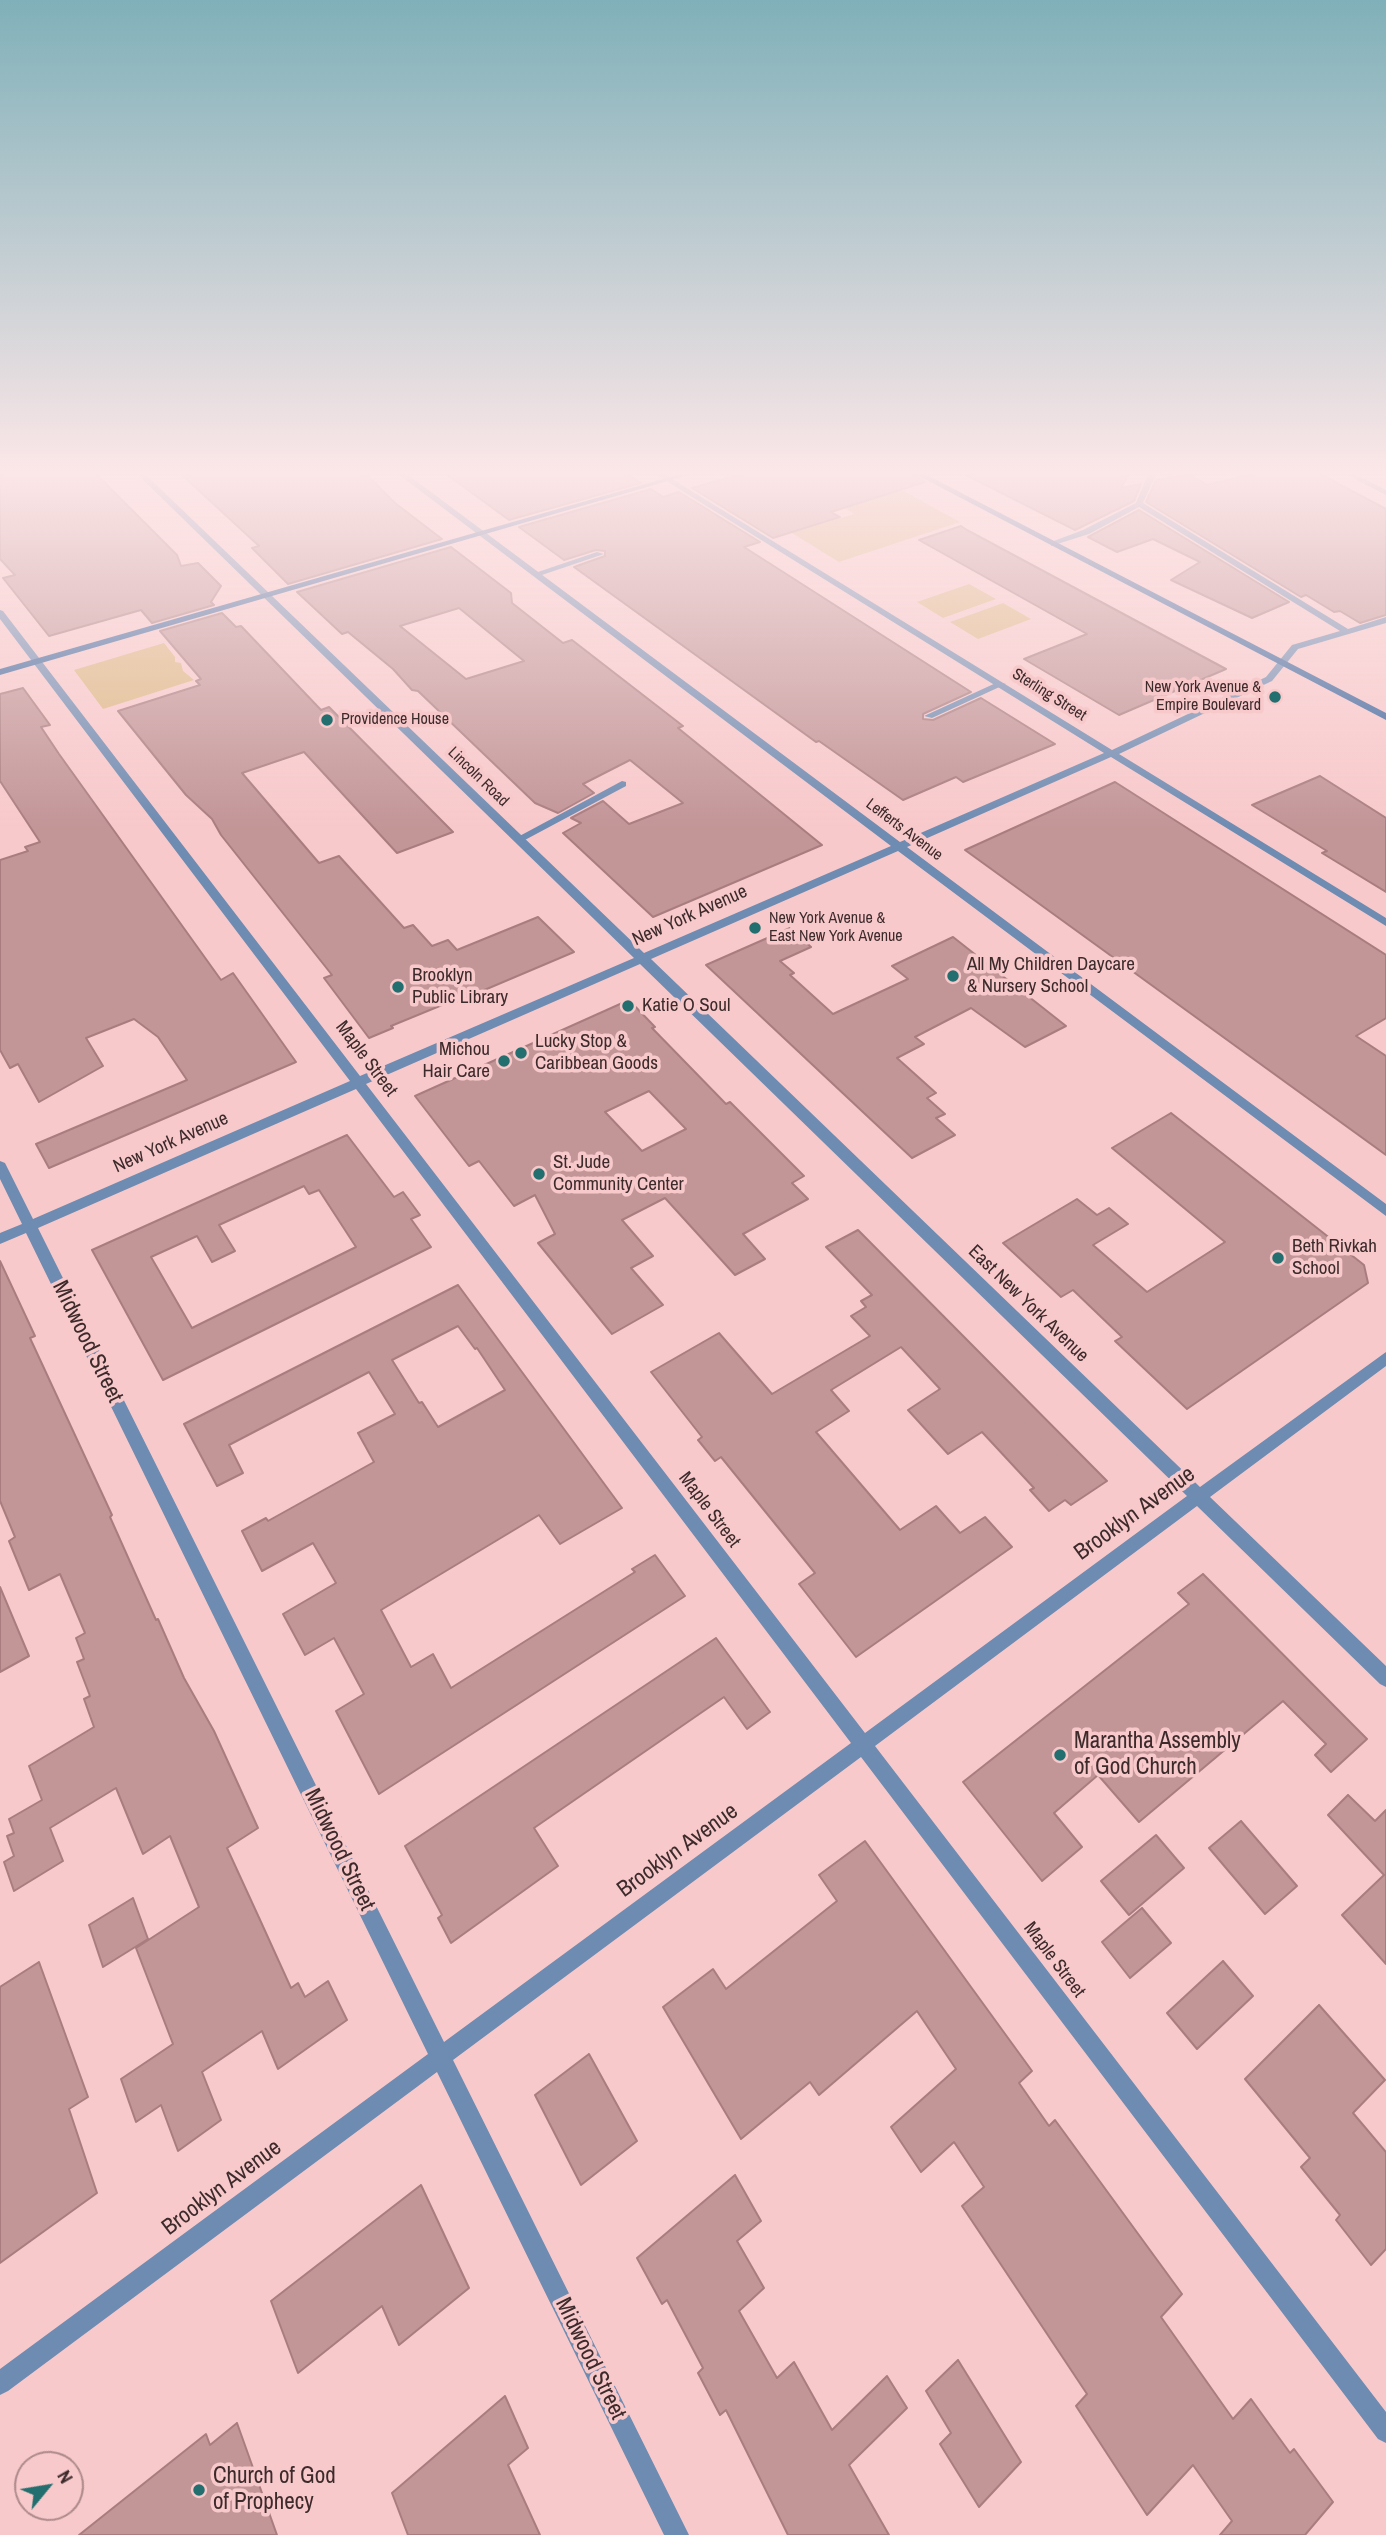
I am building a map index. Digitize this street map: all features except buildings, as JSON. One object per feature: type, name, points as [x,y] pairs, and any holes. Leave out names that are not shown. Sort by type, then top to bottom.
[{"type":"main road","points":[[0,672],[276,592]]},
{"type":"main road","points":[[1147,592],[1386,717]]},
{"type":"street","name":"Lincoln Road","points":[[264,592],[643,958]]},
{"type":"street","name":"Lefferts Avenue","points":[[560,592],[1386,1211]]},
{"type":"street","name":"Sterling Street","points":[[852,592],[1386,923]]},
{"type":"street","points":[[1283,592],[1346,631]]},
{"type":"street","name":"Maple Street","points":[[0,613],[1386,2431]]},
{"type":"street","name":"New York Avenue","points":[[0,1239],[1113,753],[1269,679],[1295,648],[1386,620]]},
{"type":"street","points":[[929,716],[1001,684]]},
{"type":"street","points":[[519,839],[622,784]]},
{"type":"street","name":"East New York Avenue","points":[[643,958],[1386,1678]]},
{"type":"street","name":"Midwood Street","points":[[0,1166],[677,2535]]},
{"type":"street","name":"Brooklyn Avenue","points":[[0,2383],[1386,1358]]},
{"type":"shaded area","points":[[945,592],[984,592],[996,599],[943,618],[917,602]]},
{"type":"shaded area","points":[[1003,603],[1031,619],[978,639],[950,622]]},
{"type":"shaded area","points":[[164,643],[175,657],[175,662],[181,663],[183,671],[194,680],[103,709],[74,670]]},
{"type":"place","name":"New York Avenue & Empire Boulevard","points":[[1275,697]]},
{"type":"place","name":"Providence House","points":[[327,720]]},
{"type":"place","name":"New York Avenue & East New York Avenue","points":[[755,928]]},
{"type":"place","name":"All My Children Daycare & Nursery School","points":[[953,976]]},
{"type":"place","name":"Brooklyn Public Library","points":[[398,987]]},
{"type":"place","name":"Katie O Soul","points":[[628,1006]]},
{"type":"place","name":"Lucky Stop & Caribbean Goods","points":[[521,1053]]},
{"type":"place","name":"Michou Hair Care","points":[[504,1061]]},
{"type":"place","name":"St. Jude Community Center","points":[[539,1174]]},
{"type":"place","name":"Beth Rivkah School","points":[[1278,1258]]},
{"type":"place","name":"Marantha Assembly of God Church","points":[[1060,1755]]},
{"type":"place","name":"Church of God of Prophecy","points":[[199,2490]]}]
